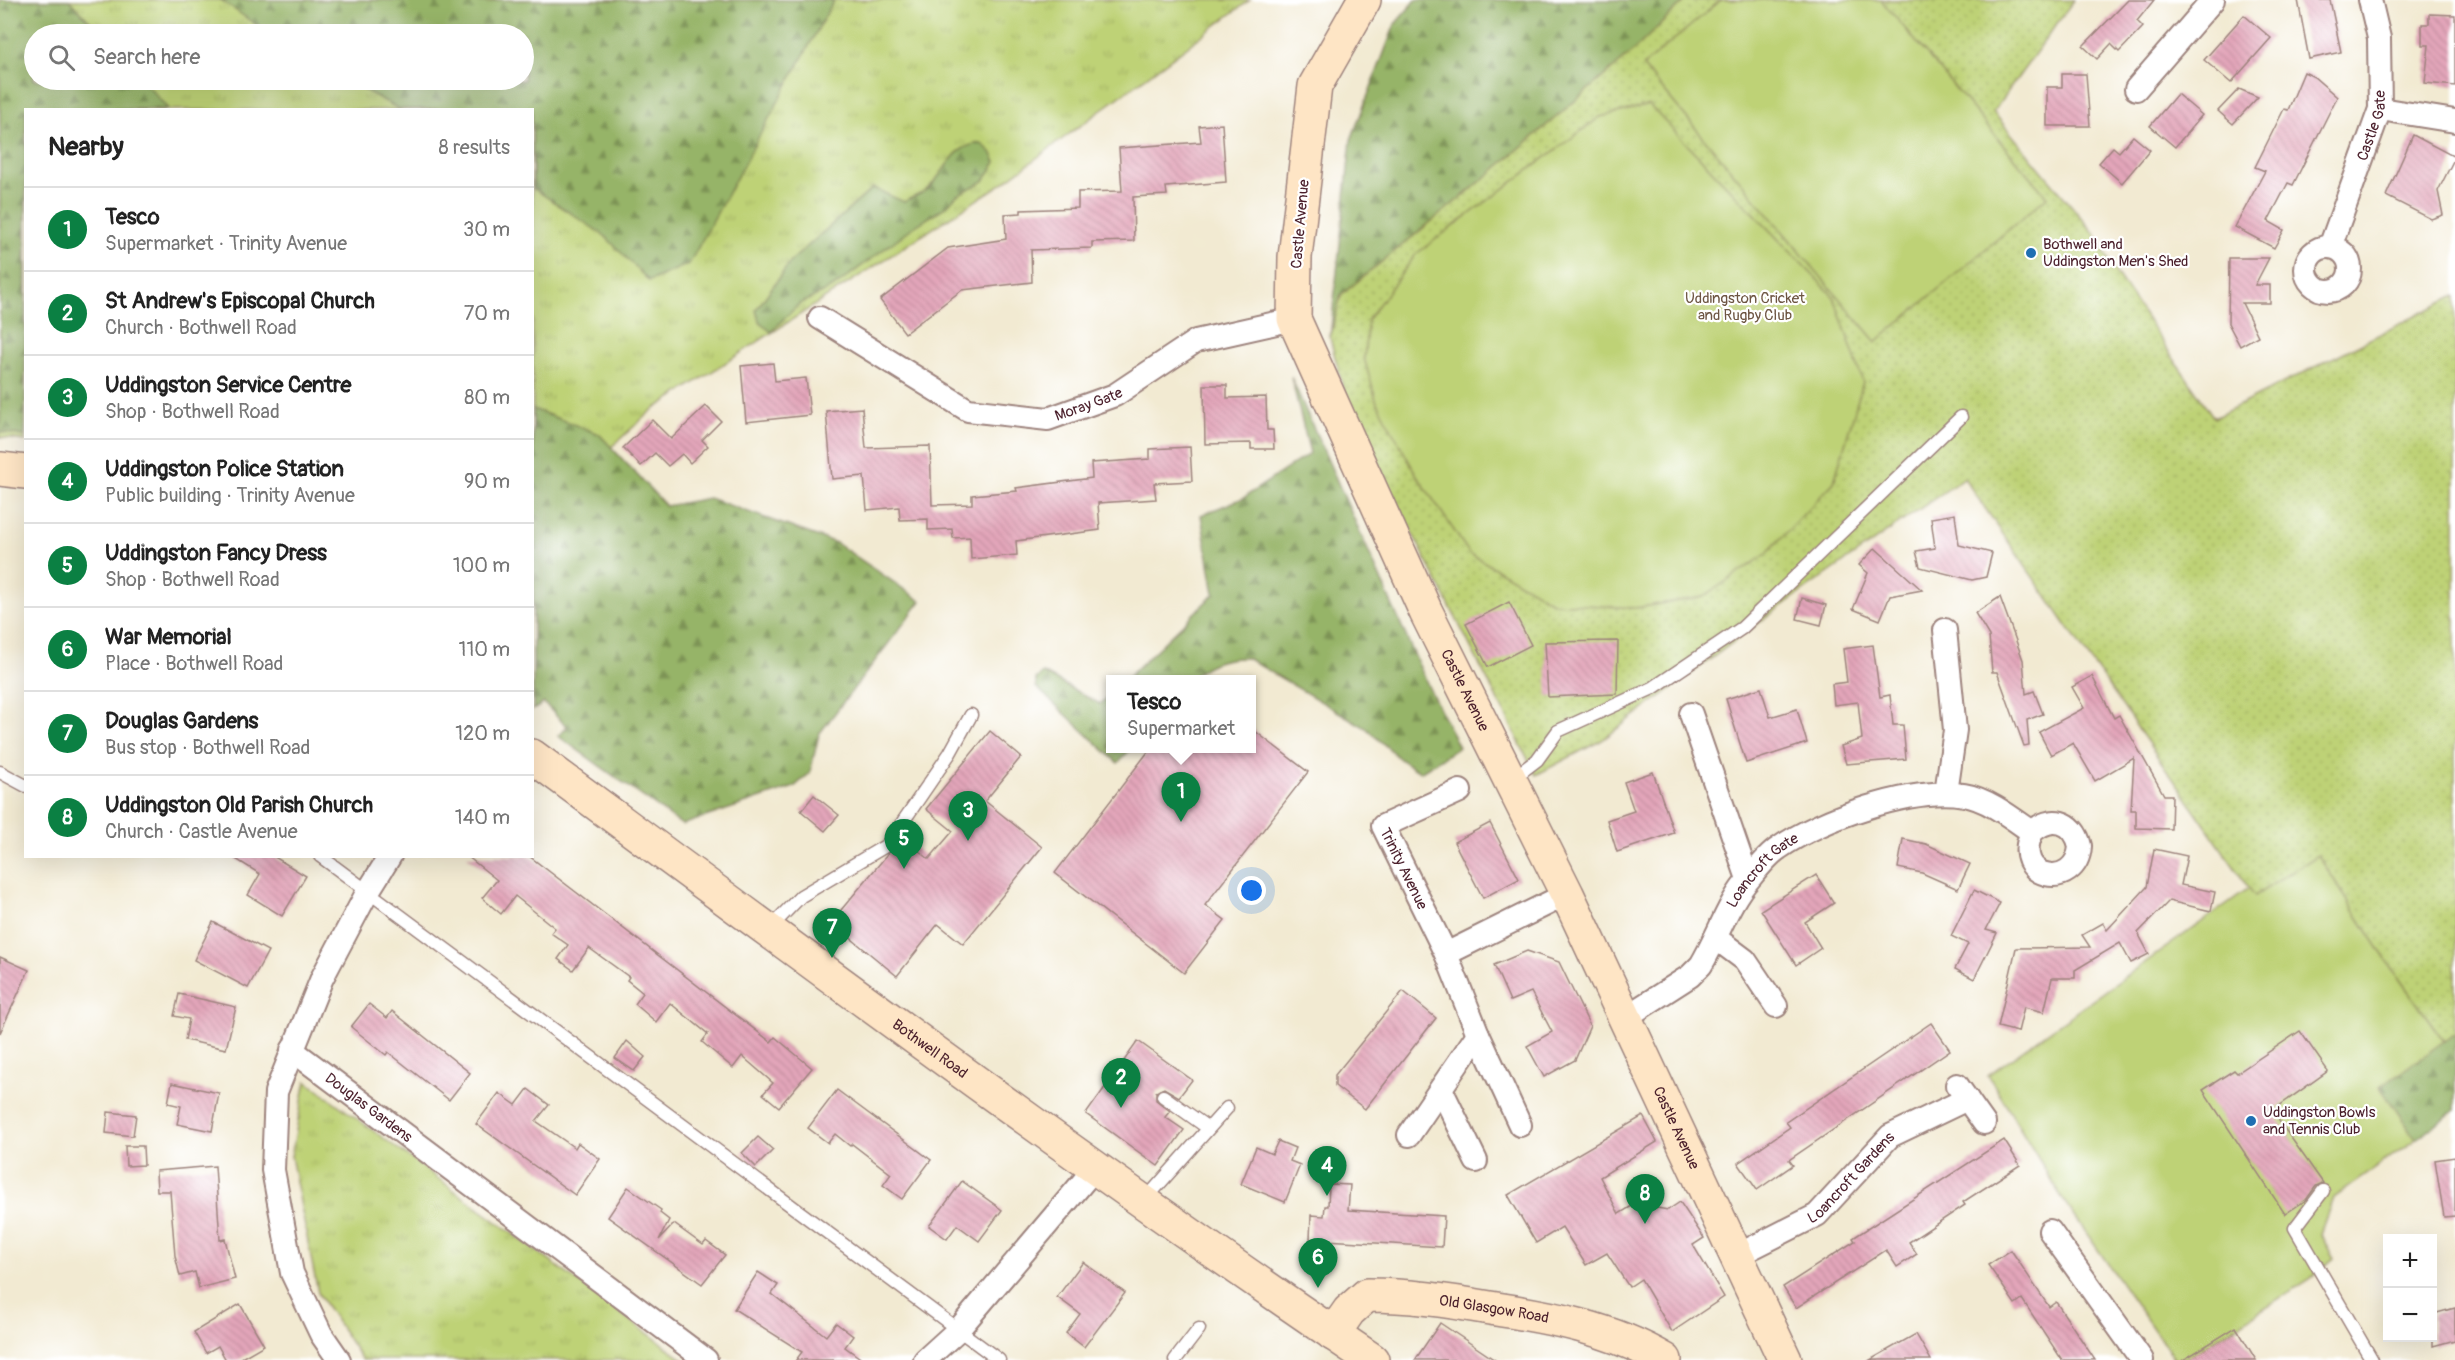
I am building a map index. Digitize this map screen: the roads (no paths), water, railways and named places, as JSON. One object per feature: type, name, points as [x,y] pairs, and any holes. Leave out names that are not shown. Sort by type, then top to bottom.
[{"type":"street","name":"Castle Avenue","points":[[1364,0],[1315,86],[1295,257],[1294,319],[1426,612],[1567,894],[1785,1360]]},
{"type":"street","points":[[2136,89],[2213,0]]},
{"type":"street","name":"Castle Gate","points":[[2330,247],[2380,109],[2379,38],[2370,0]]},
{"type":"street","points":[[2380,109],[2455,121]]},
{"type":"street","name":"Moray Gate","points":[[820,318],[968,410],[1048,419],[1115,395],[1196,341],[1294,319]]},
{"type":"street","points":[[0,469],[24,472]]},
{"type":"street","points":[[1945,630],[1955,730],[1946,794]]},
{"type":"street","points":[[1691,714],[1748,879]]},
{"type":"street","name":"Bothwell Road","points":[[534,757],[767,931],[1142,1202],[1372,1360]]},
{"type":"street","name":"Trinity Avenue","points":[[1460,791],[1383,826],[1446,954],[1478,1034],[1520,1125]]},
{"type":"street","name":"Loancroft Gate","points":[[1626,1017],[1690,976],[1701,965],[1717,939],[1734,900],[1748,879],[1778,848],[1838,818],[1880,802],[1946,794],[1966,795],[1988,804],[2032,832]]},
{"type":"street","points":[[339,1360],[321,1334],[292,1273],[273,1170],[276,1092],[322,978],[367,893],[389,858]]},
{"type":"street","points":[[1446,954],[1567,894]]},
{"type":"street","points":[[1717,939],[1745,960],[1776,1006]]},
{"type":"street","points":[[1409,1135],[1478,1034]]},
{"type":"street","name":"Douglas Gardens","points":[[292,1050],[706,1360]]},
{"type":"street","points":[[1441,1089],[1476,1161]]},
{"type":"street","name":"Loancroft Gardens","points":[[1736,1256],[1817,1215],[1890,1136],[1962,1092],[1984,1123]]},
{"type":"street","points":[[925,1360],[958,1330],[1095,1168]]},
{"type":"street","points":[[2050,1231],[2142,1360]]},
{"type":"street","name":"Old Glasgow Road","points":[[1333,1334],[1349,1311],[1367,1295],[1412,1295],[1563,1319],[1643,1347],[1665,1360]]},
{"type":"lane","points":[[1511,780],[1537,760],[1558,731],[1653,688],[1742,628],[1961,417]]},
{"type":"lane","points":[[767,931],[801,896],[887,845],[950,753],[971,715]]},
{"type":"lane","points":[[0,772],[24,785]]},
{"type":"lane","points":[[323,858],[999,1360]]},
{"type":"lane","points":[[1163,1096],[1208,1128]]},
{"type":"lane","points":[[1142,1202],[1227,1108]]},
{"type":"lane","points":[[2323,1191],[2295,1228],[2372,1360]]},
{"type":"lane","points":[[1175,1360],[1199,1329]]},
{"type":"place","name":"Bothwell and Uddingston Men's Shed","points":[[2031,253]]},
{"type":"place","name":"Tesco","points":[[1181,822]]},
{"type":"place","name":"Uddingston Service Centre","points":[[968,841]]},
{"type":"place","name":"Uddingston Fancy Dress","points":[[904,869]]},
{"type":"place","name":"Douglas Gardens","points":[[832,958]]},
{"type":"place","name":"St Andrew's Episcopal Church","points":[[1121,1108]]},
{"type":"place","name":"Uddingston Bowls and Tennis Club","points":[[2251,1121]]},
{"type":"place","name":"Uddingston Police Station","points":[[1327,1196]]},
{"type":"place","name":"Uddingston Old Parish Church","points":[[1645,1224]]},
{"type":"place","name":"War Memorial","points":[[1318,1288]]},
{"type":"park label","name":"Uddingston Cricket and Rugby Club","points":[[1745,306]]}]
